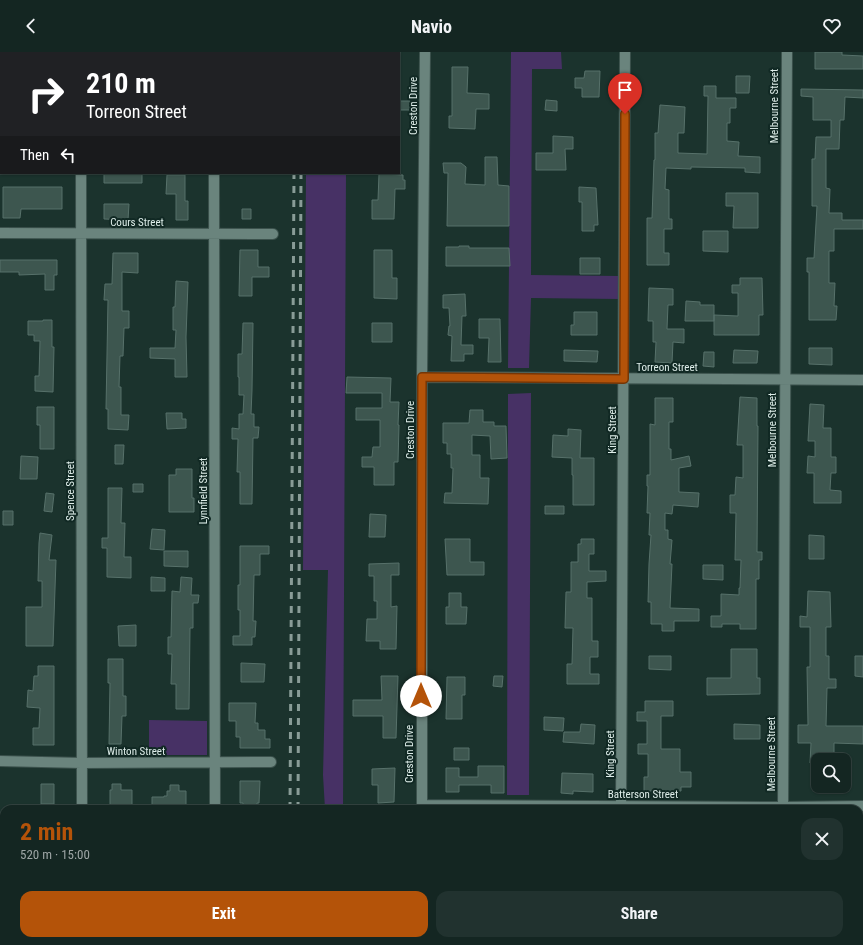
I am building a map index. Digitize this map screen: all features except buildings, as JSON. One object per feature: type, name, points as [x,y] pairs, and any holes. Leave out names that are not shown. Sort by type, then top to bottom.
[{"type":"street","name":"Creston Drive","points":[[422,805],[422,377],[425,52]]},
{"type":"street","name":"King Street","points":[[621,805],[625,52]]},
{"type":"street","name":"Melbourne Street","points":[[782,805],[787,52]]},
{"type":"street","name":"Spence Street","points":[[81,174],[82,805]]},
{"type":"street","name":"Lynnfield Street","points":[[214,174],[215,805]]},
{"type":"street","name":"Cours Street","points":[[0,232],[82,234],[273,234]]},
{"type":"street","name":"Torreon Street","points":[[422,377],[863,380]]},
{"type":"street","name":"Winton Street","points":[[0,761],[82,763],[271,762]]},
{"type":"shaded area","points":[[511,52],[561,52],[562,69],[532,69],[531,275],[619,276],[619,299],[531,298],[529,368],[508,368]]},
{"type":"shaded area","points":[[306,174],[346,174],[343,805],[325,805],[323,775],[328,570],[303,570]]},
{"type":"shaded area","points":[[531,393],[529,795],[507,795],[508,394]]},
{"type":"shaded area","points":[[149,720],[207,721],[207,755],[149,755]]},
{"type":"railway","points":[[290,805],[294,174]]},
{"type":"railway","points":[[298,805],[301,174]]},
{"type":"route","points":[[421,696],[422,377],[624,379],[625,114]]}]
